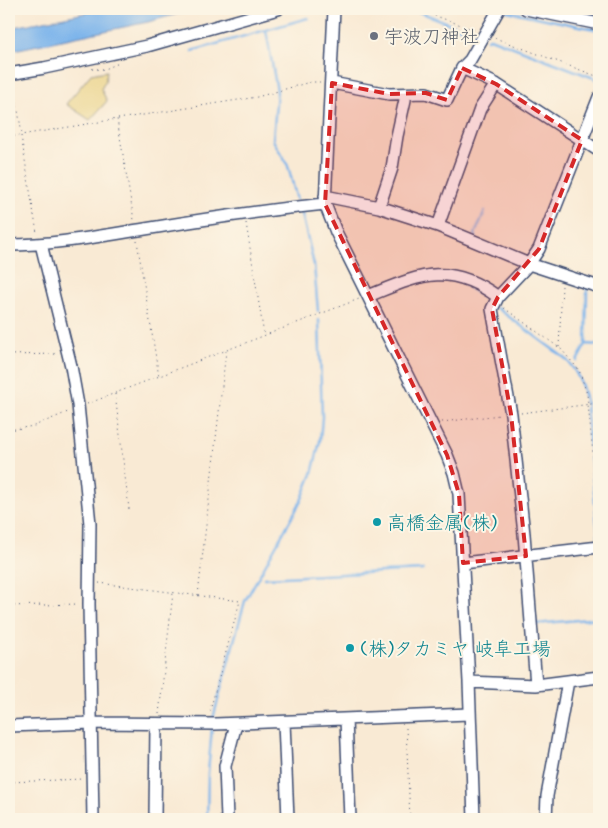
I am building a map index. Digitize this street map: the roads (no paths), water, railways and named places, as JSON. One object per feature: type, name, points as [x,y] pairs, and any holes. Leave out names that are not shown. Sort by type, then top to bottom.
[{"type":"street","points":[[9,74],[147,46],[278,9]]},
{"type":"street","points":[[334,9],[325,200],[336,232],[447,455],[459,494],[474,819]]},
{"type":"street","points":[[332,82],[389,94],[426,93],[447,100],[462,68],[470,60],[499,9]]},
{"type":"street","points":[[526,9],[599,24]]},
{"type":"street","points":[[462,68],[496,84],[599,151]]},
{"type":"street","points":[[438,226],[480,109],[496,84]]},
{"type":"street","points":[[379,207],[392,168],[405,94]]},
{"type":"street","points":[[536,685],[526,556],[511,414],[492,309],[496,300],[529,264],[539,249],[599,97]]},
{"type":"street","points":[[9,245],[40,244],[325,200],[379,207],[438,226],[529,264],[599,287]]},
{"type":"street","points":[[40,244],[68,354],[79,408],[90,524],[89,604],[93,819]]},
{"type":"street","points":[[368,296],[412,278],[445,274],[456,276],[488,290],[496,300]]},
{"type":"street","points":[[463,563],[599,548]]},
{"type":"street","points":[[469,682],[536,685],[599,677]]},
{"type":"street","points":[[546,819],[548,796],[568,681]]},
{"type":"street","points":[[9,726],[236,724],[469,714]]},
{"type":"street","points":[[346,719],[350,819]]},
{"type":"street","points":[[284,722],[288,819]]},
{"type":"street","points":[[155,819],[157,724]]},
{"type":"street","points":[[227,819],[225,766],[236,724]]},
{"type":"water","points":[[105,9],[196,9],[148,22],[9,51],[9,28]]},
{"type":"waterway","points":[[412,9],[478,35]]},
{"type":"waterway","points":[[557,9],[595,16]]},
{"type":"waterway","points":[[507,11],[599,30]]},
{"type":"waterway","points":[[192,51],[308,18]]},
{"type":"waterway","points":[[266,30],[277,91],[273,140],[288,166],[297,200]]},
{"type":"waterway","points":[[487,39],[490,38],[599,80]]},
{"type":"waterway","points":[[301,210],[314,265],[318,311]]},
{"type":"waterway","points":[[476,237],[475,234],[485,211]]},
{"type":"waterway","points":[[465,285],[491,303]]},
{"type":"waterway","points":[[577,361],[586,344],[587,288]]},
{"type":"waterway","points":[[497,308],[566,359],[574,369],[579,380],[586,404]]},
{"type":"waterway","points":[[212,722],[245,601],[301,501],[312,474],[320,441],[322,417],[319,320]]},
{"type":"waterway","points":[[586,344],[599,345]]},
{"type":"waterway","points":[[586,407],[599,544]]},
{"type":"waterway","points":[[264,578],[423,570]]},
{"type":"waterway","points":[[535,624],[599,618]]},
{"type":"waterway","points":[[207,819],[212,727]]},
{"type":"place","name":"宇波刀神社","points":[[374,36]]},
{"type":"place","name":"高橋金属(株)","points":[[377,522]]},
{"type":"place","name":"(株)タカミヤ 岐阜工場","points":[[350,648]]}]
